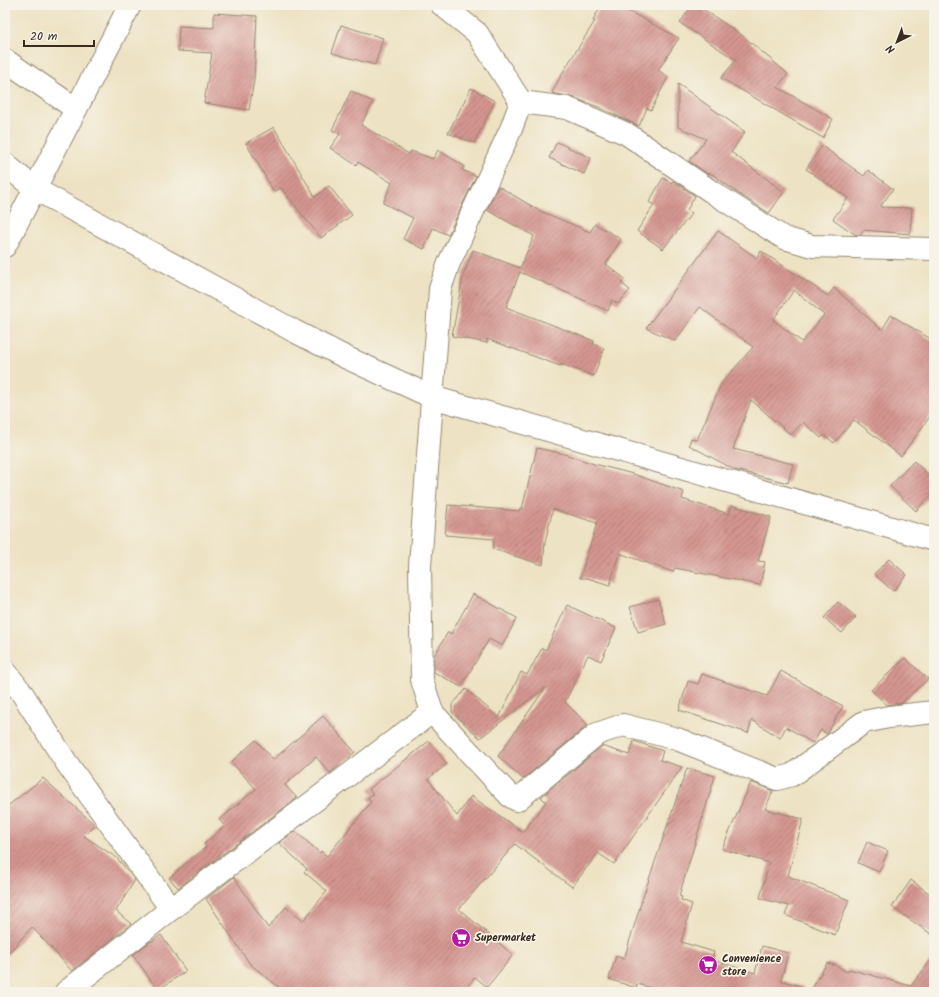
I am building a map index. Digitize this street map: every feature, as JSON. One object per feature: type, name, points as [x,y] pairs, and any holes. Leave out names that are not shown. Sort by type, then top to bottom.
[{"type":"street","points":[[5,246],[130,5]]},
{"type":"street","points":[[442,5],[476,32],[521,102],[567,108],[627,134],[712,192],[784,238],[812,246],[934,249]]},
{"type":"street","points":[[5,60],[76,109]]},
{"type":"street","points":[[521,102],[511,129],[449,263],[440,289],[420,566],[422,680],[432,712],[510,796],[517,800],[597,734],[623,724],[677,739],[777,779],[792,775],[864,722],[889,717],[934,712]]},
{"type":"street","points":[[5,164],[35,189],[294,331],[343,356],[432,397],[934,540]]},
{"type":"street","points":[[5,671],[22,693],[66,762],[171,909]]},
{"type":"street","points":[[66,992],[171,909],[432,712]]},
{"type":"building","points":[[601,5],[617,5],[679,38],[658,70],[668,77],[651,110],[647,108],[639,126],[601,108],[572,97],[552,93],[561,75],[595,21],[593,21]]},
{"type":"building","points":[[692,5],[697,5],[743,36],[788,74],[777,87],[833,119],[823,138],[721,78],[736,60],[680,23]]},
{"type":"building","points":[[214,13],[257,16],[254,80],[249,110],[204,103],[212,53],[178,51],[179,26],[214,28]]},
{"type":"building","points":[[341,25],[383,38],[375,65],[332,53]]},
{"type":"building","points":[[678,84],[745,132],[731,152],[784,192],[769,213],[739,194],[712,174],[708,174],[689,161],[706,139],[678,127]]},
{"type":"building","points":[[471,88],[495,101],[474,143],[448,133]]},
{"type":"building","points":[[351,91],[373,102],[361,125],[409,154],[411,151],[433,159],[438,150],[464,166],[462,170],[476,176],[448,235],[433,228],[424,249],[403,239],[413,218],[383,203],[392,183],[358,162],[356,165],[330,148],[340,134],[332,130]]},
{"type":"building","points":[[274,127],[315,197],[329,186],[352,215],[321,238],[281,188],[274,192],[246,143]]},
{"type":"building","points":[[557,142],[591,158],[584,174],[549,158]]},
{"type":"building","points":[[822,146],[864,176],[868,170],[893,189],[880,207],[912,208],[910,234],[863,230],[860,235],[856,235],[833,219],[848,198],[806,169]]},
{"type":"building","points":[[663,178],[671,183],[673,181],[695,196],[687,210],[692,213],[663,249],[637,231],[654,205],[649,202]]},
{"type":"building","points":[[498,186],[538,210],[590,232],[595,224],[621,239],[606,264],[625,279],[621,283],[630,290],[618,304],[612,300],[608,311],[520,272],[506,307],[594,341],[593,344],[604,348],[594,376],[561,364],[560,366],[487,339],[487,343],[452,336],[463,276],[473,250],[520,268],[534,236],[487,210]]},
{"type":"building","points":[[718,231],[757,258],[761,251],[828,296],[834,288],[882,330],[891,315],[934,341],[934,411],[901,456],[854,420],[834,443],[824,435],[821,438],[803,422],[791,435],[751,400],[733,449],[793,464],[788,483],[735,470],[689,445],[691,438],[697,440],[721,384],[753,347],[700,307],[675,341],[646,328]],"holes":[[[794,290],[824,315],[802,342],[773,320]]]},
{"type":"building","points":[[537,448],[564,454],[594,464],[633,474],[684,492],[682,499],[729,514],[731,505],[771,517],[758,561],[765,562],[760,585],[675,568],[673,572],[619,553],[610,585],[587,578],[580,578],[597,523],[553,509],[545,542],[543,565],[493,549],[494,539],[445,535],[448,505],[519,511],[520,508],[522,509]]},
{"type":"building","points":[[914,461],[934,480],[934,492],[916,511],[890,486]]},
{"type":"building","points":[[889,559],[907,575],[893,591],[874,574]]},
{"type":"building","points":[[473,594],[517,618],[502,646],[489,639],[461,687],[434,672],[434,656],[448,632],[451,634]]},
{"type":"building","points":[[658,599],[666,624],[638,632],[630,607]]},
{"type":"building","points":[[838,602],[856,617],[842,633],[824,618]]},
{"type":"building","points":[[567,605],[616,628],[601,661],[588,655],[565,702],[588,725],[523,779],[498,756],[546,687],[480,738],[452,712],[452,705],[466,689],[499,718],[521,672],[527,675],[542,648],[546,650]]},
{"type":"building","points":[[905,658],[928,679],[902,703],[887,705],[871,690]]},
{"type":"building","points":[[781,671],[843,706],[827,734],[821,730],[813,743],[786,727],[780,738],[752,720],[748,733],[679,710],[688,681],[698,684],[702,674],[767,696]]},
{"type":"building","points":[[323,716],[355,752],[330,773],[316,757],[285,785],[297,798],[178,888],[169,878],[206,847],[204,844],[225,826],[219,820],[256,789],[231,762],[256,740],[273,760]]},
{"type":"building","points":[[429,741],[447,764],[428,779],[457,816],[471,796],[523,832],[546,802],[541,797],[602,746],[629,755],[634,741],[663,751],[660,760],[682,767],[614,864],[598,853],[572,887],[515,844],[459,909],[513,955],[487,987],[475,977],[462,992],[285,992],[250,964],[206,899],[234,877],[268,928],[286,907],[303,921],[327,891],[304,872],[307,869],[279,843],[295,831],[320,853],[321,851],[327,856],[371,802],[368,798],[373,794],[369,789]]},
{"type":"building","points":[[687,768],[715,776],[679,896],[682,897],[681,900],[692,904],[681,942],[714,952],[712,960],[755,973],[762,946],[788,953],[781,980],[803,987],[803,992],[666,992],[637,984],[636,988],[609,979],[616,956],[624,959],[643,897]]},
{"type":"building","points":[[43,778],[95,825],[84,836],[117,858],[135,880],[116,911],[131,924],[72,971],[32,927],[5,957],[5,808]]},
{"type":"building","points":[[751,782],[773,791],[765,809],[803,819],[788,876],[849,900],[835,935],[785,915],[789,906],[760,898],[769,863],[722,849]]},
{"type":"building","points":[[867,842],[888,851],[879,872],[858,863]]},
{"type":"building","points":[[911,880],[934,897],[934,936],[892,907]]},
{"type":"building","points":[[161,935],[186,971],[158,990],[133,955]]},
{"type":"building","points":[[934,956],[934,992],[810,992],[827,963],[835,965],[847,972],[849,969],[911,986]]},
{"type":"place","name":"Supermarket","points":[[461,938]]},
{"type":"place","name":"Convenience store","points":[[708,965]]}]
